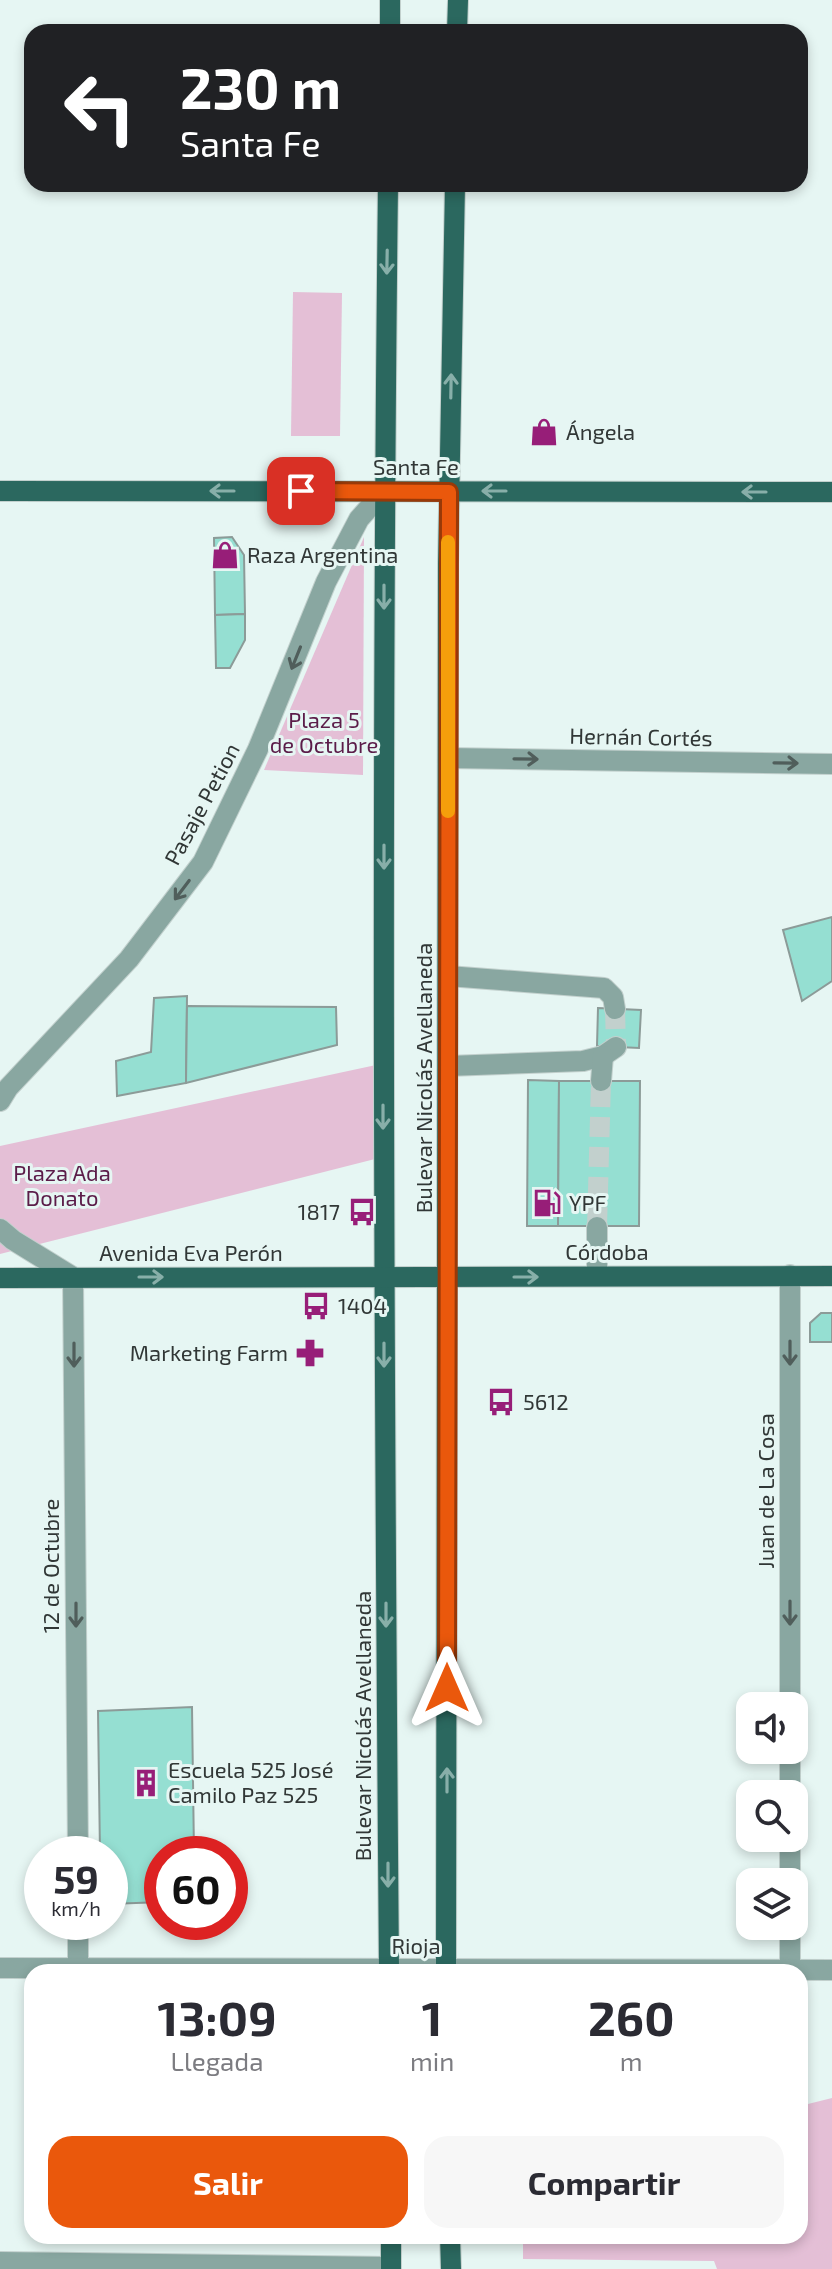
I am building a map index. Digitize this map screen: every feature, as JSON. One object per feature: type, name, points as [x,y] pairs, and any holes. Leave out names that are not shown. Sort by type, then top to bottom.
[{"type":"main road","points":[[390,0],[390,24]]},
{"type":"main road","points":[[457,24],[458,0]]},
{"type":"main road","name":"Bulevar Nicolás Avellaneda","points":[[388,192],[384,491],[383,1277],[389,1964]]},
{"type":"main road","name":"Bulevar Nicolás Avellaneda","points":[[446,1964],[449,492],[455,192]]},
{"type":"main road","name":"Santa Fe","points":[[0,491],[832,492]]},
{"type":"main road","name":"Córdoba","points":[[383,1277],[832,1276]]},
{"type":"main road","name":"Avenida Eva Perón","points":[[0,1278],[383,1277]]},
{"type":"main road","points":[[391,2244],[391,2268]]},
{"type":"main road","points":[[450,2244],[451,2269]]},
{"type":"street","name":"Pasaje Petion","points":[[0,1101],[8,1088],[129,959],[203,862],[258,749],[326,582],[359,519],[384,491]]},
{"type":"street","name":"Hernán Cortés","points":[[448,758],[832,764]]},
{"type":"street","points":[[448,976],[604,988],[613,997],[615,1009]]},
{"type":"street","points":[[448,1066],[583,1061],[609,1052],[601,1081]]},
{"type":"street","points":[[597,1227],[597,1276]]},
{"type":"street","points":[[0,1229],[73,1277]]},
{"type":"street","name":"Juan de La Cosa","points":[[790,1275],[790,1692]]},
{"type":"street","name":"12 de Octubre","points":[[73,1277],[78,1836]]},
{"type":"street","points":[[78,1940],[78,1964]]},
{"type":"street","points":[[790,1940],[790,1964]]},
{"type":"street","name":"Rioja","points":[[0,1968],[24,1968]]},
{"type":"street","name":"Rioja","points":[[808,1970],[832,1970]]},
{"type":"street","points":[[0,2262],[391,2268]]},
{"type":"green space","points":[[293,292],[342,293],[340,436],[291,436]]},
{"type":"green space","name":"Plaza 5 de Octubre","points":[[364,537],[363,775],[264,770]]},
{"type":"green space","name":"Plaza Ada Donato","points":[[376,1065],[375,1159],[0,1254],[0,1146]]},
{"type":"green space","points":[[832,2098],[832,2269],[717,2269],[714,2261],[523,2259],[523,2244],[808,2244],[808,2104]]},
{"type":"building","points":[[232,537],[244,555],[245,614],[215,615],[214,538]]},
{"type":"building","points":[[245,614],[245,640],[230,668],[216,668],[215,615]]},
{"type":"building","points":[[832,917],[832,981],[802,1001],[783,930]]},
{"type":"building","points":[[187,996],[186,1083],[117,1096],[116,1061],[151,1052],[154,998]]},
{"type":"building","points":[[187,1006],[336,1007],[337,1045],[186,1083]]},
{"type":"building","points":[[598,1008],[641,1010],[639,1048],[597,1046]]},
{"type":"building","points":[[528,1080],[559,1081],[558,1226],[527,1226]]},
{"type":"building","points":[[559,1081],[640,1081],[639,1226],[558,1226]]},
{"type":"building","points":[[821,1313],[832,1313],[832,1342],[810,1342],[810,1323]]},
{"type":"building","name":"Escuela 525 José Camilo Paz 525","points":[[192,1707],[194,1836],[144,1836],[144,1903],[128,1903],[128,1836],[100,1836],[98,1711]]},
{"type":"tunnel","points":[[615,1009],[616,1047]]},
{"type":"tunnel","points":[[597,1227],[601,1081]]},
{"type":"slow traffic","points":[[448,542],[448,811]]},
{"type":"place","name":"Ángela","points":[[544,432]]},
{"type":"place","name":"Raza Argentina","points":[[225,555]]},
{"type":"place","name":"YPF","points":[[547,1203]]},
{"type":"place","name":"1817","points":[[362,1212]]},
{"type":"place","name":"1404","points":[[316,1306]]},
{"type":"place","name":"Marketing Farm","points":[[310,1353]]},
{"type":"place","name":"5612","points":[[501,1402]]},
{"type":"place","name":"Escuela 525 José Camilo Paz 525","points":[[146,1783]]},
{"type":"route","points":[[301,491],[449,492],[447,1688]]}]
